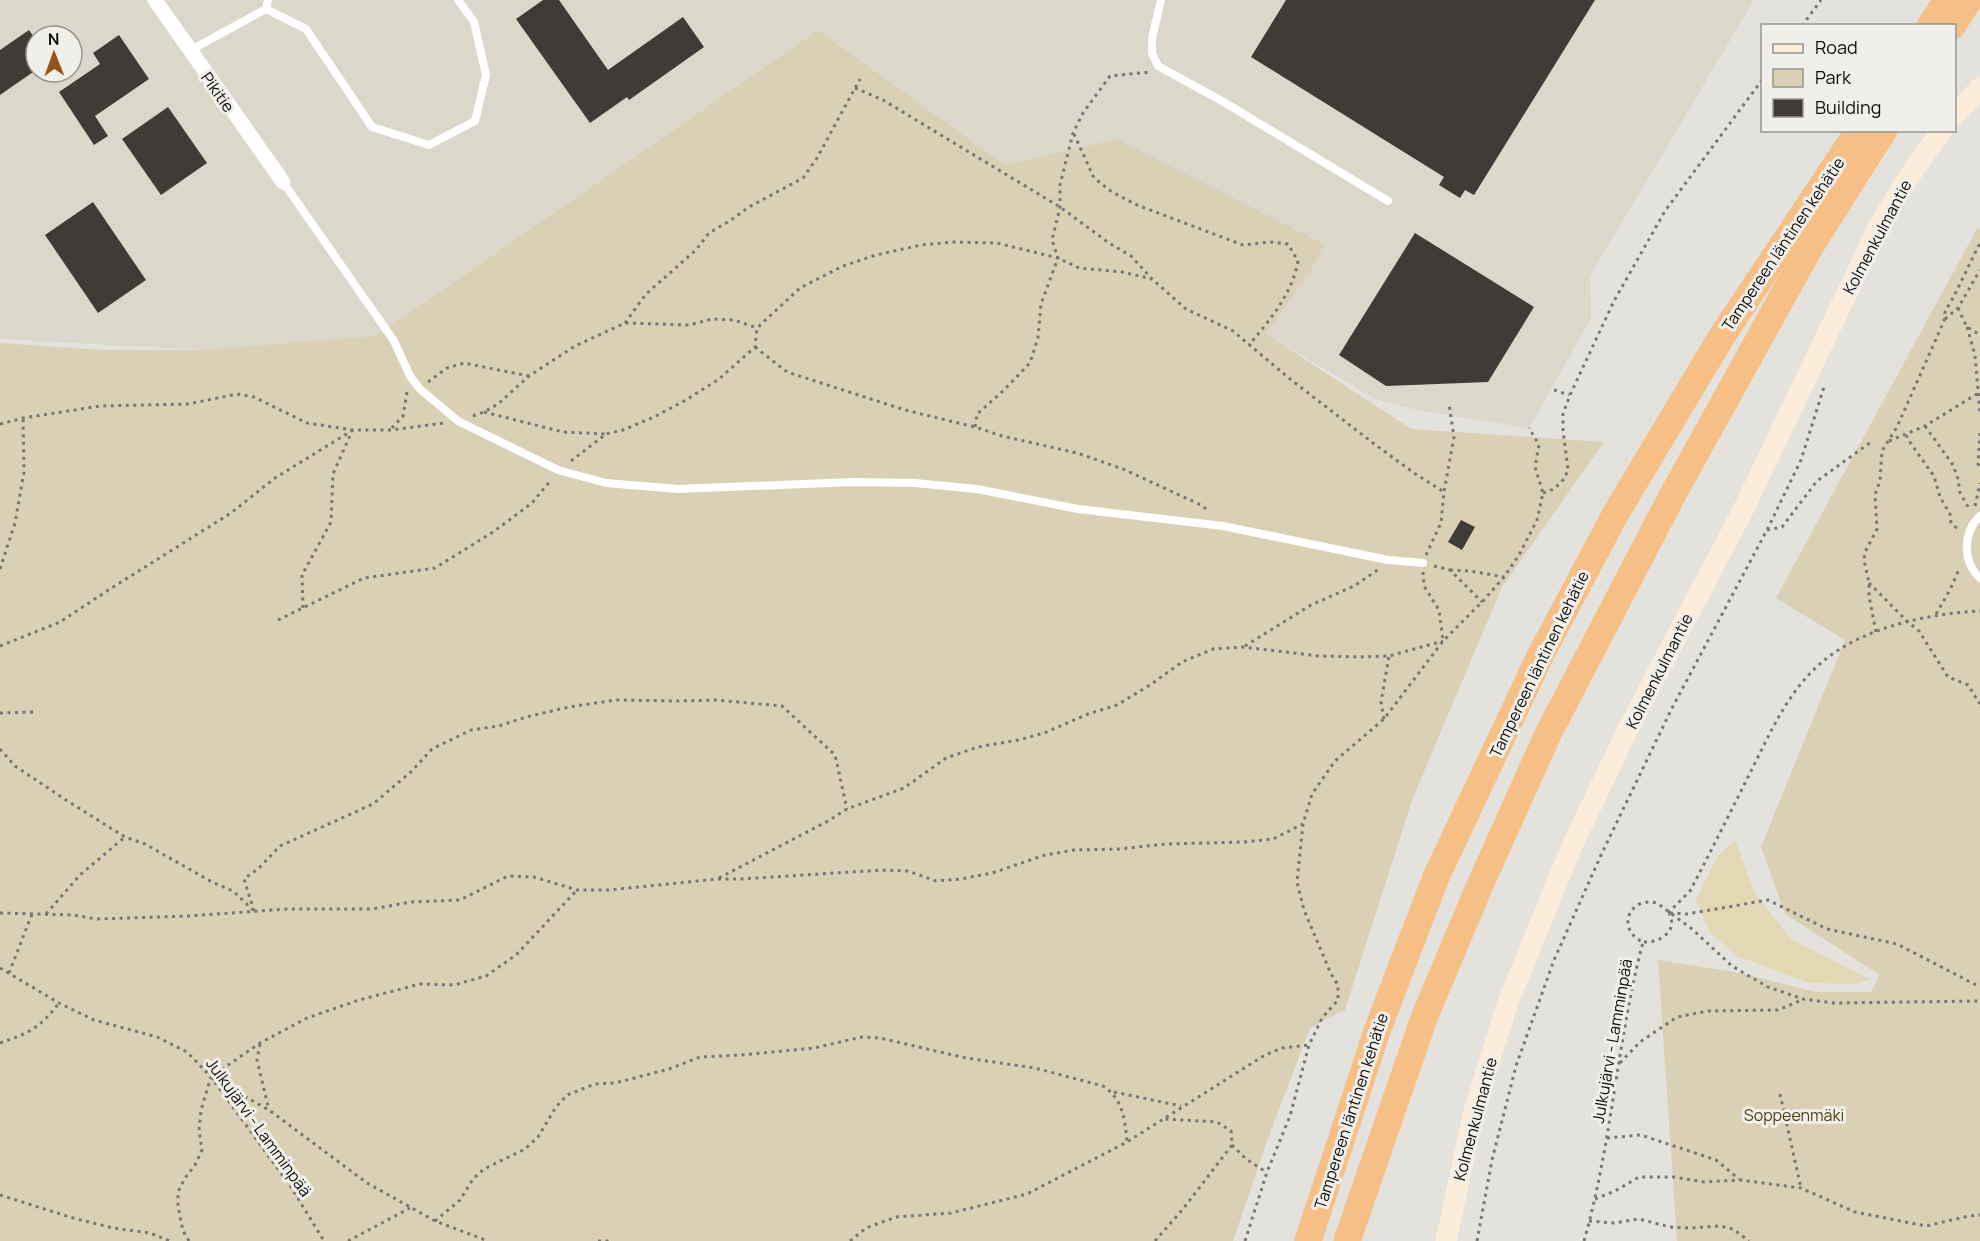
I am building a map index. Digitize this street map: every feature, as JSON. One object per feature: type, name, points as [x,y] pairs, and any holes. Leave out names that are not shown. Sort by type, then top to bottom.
[{"type":"highway","points":[[1931,24],[1947,0]]},
{"type":"highway","points":[[1954,24],[1969,0]]},
{"type":"highway","name":"Tampereen läntinen kehätie","points":[[1308,1241],[1378,1028],[1436,877],[1540,656],[1616,513],[1699,376],[1858,132]]},
{"type":"highway","name":"Tampereen läntinen kehätie","points":[[1347,1241],[1424,1018],[1480,885],[1548,734],[1672,496],[1810,247],[1883,132]]},
{"type":"street","name":"Pikitie","points":[[155,0],[283,182]]},
{"type":"street","points":[[1956,114],[1980,88]]},
{"type":"street","name":"Kolmenkulmantie","points":[[1446,1241],[1474,1111],[1508,1002],[1572,846],[1627,731],[1743,510],[1880,224],[1908,178],[1941,132]]},
{"type":"lane","points":[[189,51],[266,9],[268,0]]},
{"type":"lane","points":[[266,9],[306,29],[372,127],[429,145],[475,121],[486,75],[474,22],[458,0]]},
{"type":"lane","points":[[1161,0],[1152,38],[1152,53],[1158,66],[1388,201]]},
{"type":"lane","points":[[283,182],[394,341],[410,376],[420,389],[458,421],[558,471],[606,483],[678,489],[853,482],[915,483],[976,489],[1078,509],[1223,526],[1389,560],[1423,563]]},
{"type":"lane","points":[[1980,516],[1972,524],[1966,550],[1971,570],[1980,578]]},
{"type":"path","points":[[1803,24],[1821,0]]},
{"type":"path","points":[[975,427],[977,414],[1030,363],[1038,338],[1041,304],[1058,258],[1052,240],[1060,207],[1060,184],[1073,133],[1083,113],[1110,76],[1165,69]]},
{"type":"path","points":[[625,323],[646,294],[696,250],[709,233],[749,207],[803,178],[860,79]]},
{"type":"path","points":[[1543,493],[1554,489],[1564,479],[1568,470],[1563,414],[1614,301],[1665,212],[1761,81]]},
{"type":"path","points":[[855,88],[883,100],[1060,207],[1131,256],[1152,279],[1186,309],[1233,331],[1290,379],[1373,443],[1444,492]]},
{"type":"path","points":[[1073,133],[1094,178],[1112,192],[1137,205],[1243,245],[1270,242],[1288,244],[1298,261],[1296,277],[1282,302],[1249,345]]},
{"type":"path","points":[[484,412],[563,432],[606,434],[623,430],[686,400],[719,379],[755,347],[757,328],[800,288],[843,266],[921,245],[953,242],[997,243],[1058,258],[1079,268],[1122,272],[1152,279]]},
{"type":"path","points":[[1876,632],[1864,560],[1865,552],[1877,529],[1875,495],[1880,480],[1882,451],[1897,427],[1944,321],[1945,312],[1980,243]]},
{"type":"path","points":[[1944,321],[1958,308],[1980,270]]},
{"type":"path","points":[[1962,280],[1976,274]]},
{"type":"path","points":[[1958,308],[1967,327],[1975,355],[1980,413]]},
{"type":"path","points":[[0,424],[23,418],[100,406],[188,404],[237,394],[255,397],[307,423],[353,430],[391,430],[458,421],[484,412],[498,404],[529,376],[575,346],[625,323],[689,326],[712,319],[734,320],[757,328]]},
{"type":"path","points":[[1967,327],[1980,336]]},
{"type":"path","points":[[755,347],[787,372],[862,398],[1002,436],[1077,453],[1123,469],[1203,506],[1223,526]]},
{"type":"path","points":[[420,389],[447,368],[464,363],[529,376]]},
{"type":"path","points":[[391,430],[403,416],[410,376]]},
{"type":"path","points":[[1477,1241],[1492,1160],[1516,1066],[1554,960],[1602,853],[1671,710],[1767,530],[1801,460],[1825,382]]},
{"type":"path","points":[[1554,390],[1570,395]]},
{"type":"path","points":[[1889,441],[1925,426],[1979,393]]},
{"type":"path","points":[[1443,641],[1438,609],[1424,586],[1423,563],[1442,523],[1444,492],[1454,437],[1449,404]]},
{"type":"path","points":[[0,569],[15,523],[24,472],[23,418]]},
{"type":"path","points":[[1925,426],[1953,465],[1960,493],[1973,517],[1980,483]]},
{"type":"path","points":[[1245,1241],[1266,1172],[1290,1116],[1309,1045],[1322,1018],[1338,1000],[1338,986],[1330,974],[1304,910],[1297,882],[1304,825],[1312,794],[1335,761],[1384,719],[1443,641],[1482,602],[1504,577],[1519,555],[1537,520],[1543,493],[1535,467],[1539,445],[1529,428]]},
{"type":"path","points":[[303,609],[302,575],[331,522],[333,474],[353,430]]},
{"type":"path","points":[[0,646],[60,622],[231,513],[275,478],[353,430]]},
{"type":"path","points":[[1980,433],[1978,464],[1980,468]]},
{"type":"path","points":[[278,620],[364,578],[435,567],[493,532],[532,503],[558,471],[606,434]]},
{"type":"path","points":[[1906,435],[1934,476],[1940,497],[1950,514],[1951,523],[1969,535]]},
{"type":"path","points":[[1767,530],[1782,527],[1817,481],[1870,442]]},
{"type":"path","points":[[1936,615],[1950,590],[1966,550]]},
{"type":"path","points":[[1243,647],[1311,605],[1371,576],[1389,560]]},
{"type":"path","points":[[1423,563],[1450,570],[1504,577]]},
{"type":"path","points":[[1450,570],[1482,602]]},
{"type":"path","points":[[1869,583],[1919,631],[1948,677],[1968,685],[1979,701]]},
{"type":"path","points":[[1668,913],[1690,891],[1793,692],[1821,663],[1835,653],[1876,632],[1907,621],[1936,615],[1980,611]]},
{"type":"path","points":[[717,879],[847,808],[904,788],[946,758],[978,747],[1028,738],[1117,705],[1182,662],[1213,649],[1243,647],[1319,656],[1389,656],[1443,641]]},
{"type":"path","points":[[1384,719],[1381,702],[1389,656]]},
{"type":"path","points":[[254,911],[244,879],[259,868],[280,846],[373,804],[412,771],[432,748],[471,730],[499,726],[569,707],[616,700],[716,700],[782,706],[835,755],[847,808]]},
{"type":"path","points":[[0,713],[35,712]]},
{"type":"path","points":[[0,749],[15,766],[125,837],[145,844],[212,882],[233,891],[254,911]]},
{"type":"path","points":[[0,913],[74,915],[96,919],[189,916],[287,909],[372,909],[411,902],[460,900],[508,876],[534,877],[577,890],[609,890],[717,879],[882,870],[908,871],[936,881],[992,873],[1045,855],[1074,850],[1273,839],[1304,825]]},
{"type":"path","points":[[46,914],[80,875],[125,837]]},
{"type":"path","points":[[189,1241],[183,1231],[178,1192],[202,1150],[199,1130],[201,1110],[211,1077],[260,1042],[307,1018],[359,1000],[420,984],[454,985],[486,976],[516,955],[577,890]]},
{"type":"path","points":[[1668,913],[1687,914],[1768,900],[1827,928],[1897,944],[1980,987]]},
{"type":"path","name":"Julkujärvi - Lamminpää","points":[[1584,1241],[1595,1199],[1634,979],[1643,942],[1636,939],[1629,928],[1629,916],[1632,910],[1644,902],[1657,903],[1692,928],[1732,966],[1768,987],[1803,999],[1834,1003],[1980,1001]]},
{"type":"path","points":[[1643,942],[1658,941],[1664,938],[1671,926],[1672,919],[1668,913]]},
{"type":"path","points":[[9,973],[32,914]]},
{"type":"path","name":"Julkujärvi - Lamminpää","points":[[0,968],[59,1003],[94,1020],[157,1037],[187,1052],[211,1077],[291,1187],[324,1241]]},
{"type":"path","points":[[1620,1064],[1640,1042],[1677,1017],[1708,1011],[1778,1010],[1803,999]]},
{"type":"path","points":[[0,1043],[22,1036],[44,1022],[59,1003]]},
{"type":"path","points":[[435,1221],[460,1200],[473,1179],[484,1169],[525,1149],[538,1137],[556,1107],[567,1095],[595,1084],[615,1083],[669,1069],[700,1057],[814,1048],[862,1036],[966,1058],[1035,1068],[1103,1086],[1113,1092],[1183,1106]]},
{"type":"path","points":[[260,1042],[257,1060],[269,1110]]},
{"type":"path","points":[[850,1241],[866,1228],[896,1217],[951,1213],[1027,1194],[1127,1142],[1265,1055],[1282,1048],[1309,1045]]},
{"type":"path","points":[[211,1077],[269,1110],[367,1183],[435,1221],[488,1241]]},
{"type":"path","points":[[1113,1092],[1121,1105],[1127,1142]]},
{"type":"path","points":[[1780,1094],[1801,1188]]},
{"type":"path","points":[[1164,1118],[1217,1122],[1231,1131],[1232,1145],[1246,1159],[1266,1172]]},
{"type":"path","points":[[1607,1138],[1641,1135],[1716,1160],[1740,1180]]},
{"type":"path","points":[[1155,1241],[1183,1209],[1232,1145]]},
{"type":"path","points":[[1595,1199],[1616,1191],[1639,1177],[1674,1177],[1704,1182],[1740,1180],[1801,1188],[1855,1212],[1926,1226],[1969,1215],[1980,1215]]},
{"type":"path","points":[[0,1195],[73,1218],[113,1228],[150,1233],[170,1241]]},
{"type":"path","points":[[348,1241],[410,1208]]},
{"type":"path","points":[[1589,1221],[1614,1223],[1638,1219],[1670,1227],[1720,1226],[1733,1229],[1749,1241]]},
{"type":"path","points":[[598,1241],[611,1241]]},
{"type":"shaded area","points":[[0,0],[1754,0],[1590,276],[1591,318],[1529,428],[1418,410],[1375,399],[1266,334],[1310,272],[1325,244],[1117,139],[1005,165],[818,30],[376,336],[203,350],[0,339]]},
{"type":"green space","points":[[818,30],[1005,165],[1117,139],[1325,244],[1310,272],[1266,334],[1411,429],[1604,442],[1502,587],[1412,800],[1345,1010],[1310,1028],[1267,1141],[1233,1241],[0,1241],[0,343],[104,350],[203,350],[376,336]]},
{"type":"green space","name":"Soppeenmäki","points":[[1978,227],[1980,230],[1980,1241],[1677,1241],[1658,960],[1740,973],[1816,992],[1871,992],[1880,975],[1785,914],[1761,847],[1845,640],[1776,598]]},
{"type":"sand","points":[[1735,840],[1755,894],[1792,940],[1869,979],[1857,984],[1810,983],[1737,956],[1710,932],[1696,900],[1717,857]]},
{"type":"building","points":[[543,0],[559,0],[608,70],[683,17],[704,47],[629,100],[627,97],[590,123],[516,19]]},
{"type":"building","points":[[1286,0],[1595,0],[1474,195],[1465,190],[1460,198],[1439,185],[1444,177],[1251,57]]},
{"type":"building","points":[[24,33],[24,78],[0,95],[0,50]]},
{"type":"building","points":[[119,35],[149,79],[95,116],[108,136],[94,145],[59,92],[71,84],[84,84],[84,75],[100,64],[93,53]]},
{"type":"building","points":[[168,107],[207,163],[161,195],[122,139]]},
{"type":"building","points":[[93,202],[146,280],[98,313],[45,235]]},
{"type":"building","points":[[1415,233],[1534,307],[1488,382],[1386,386],[1339,355]]},
{"type":"building","points":[[1461,520],[1475,527],[1462,550],[1448,542]]}]
